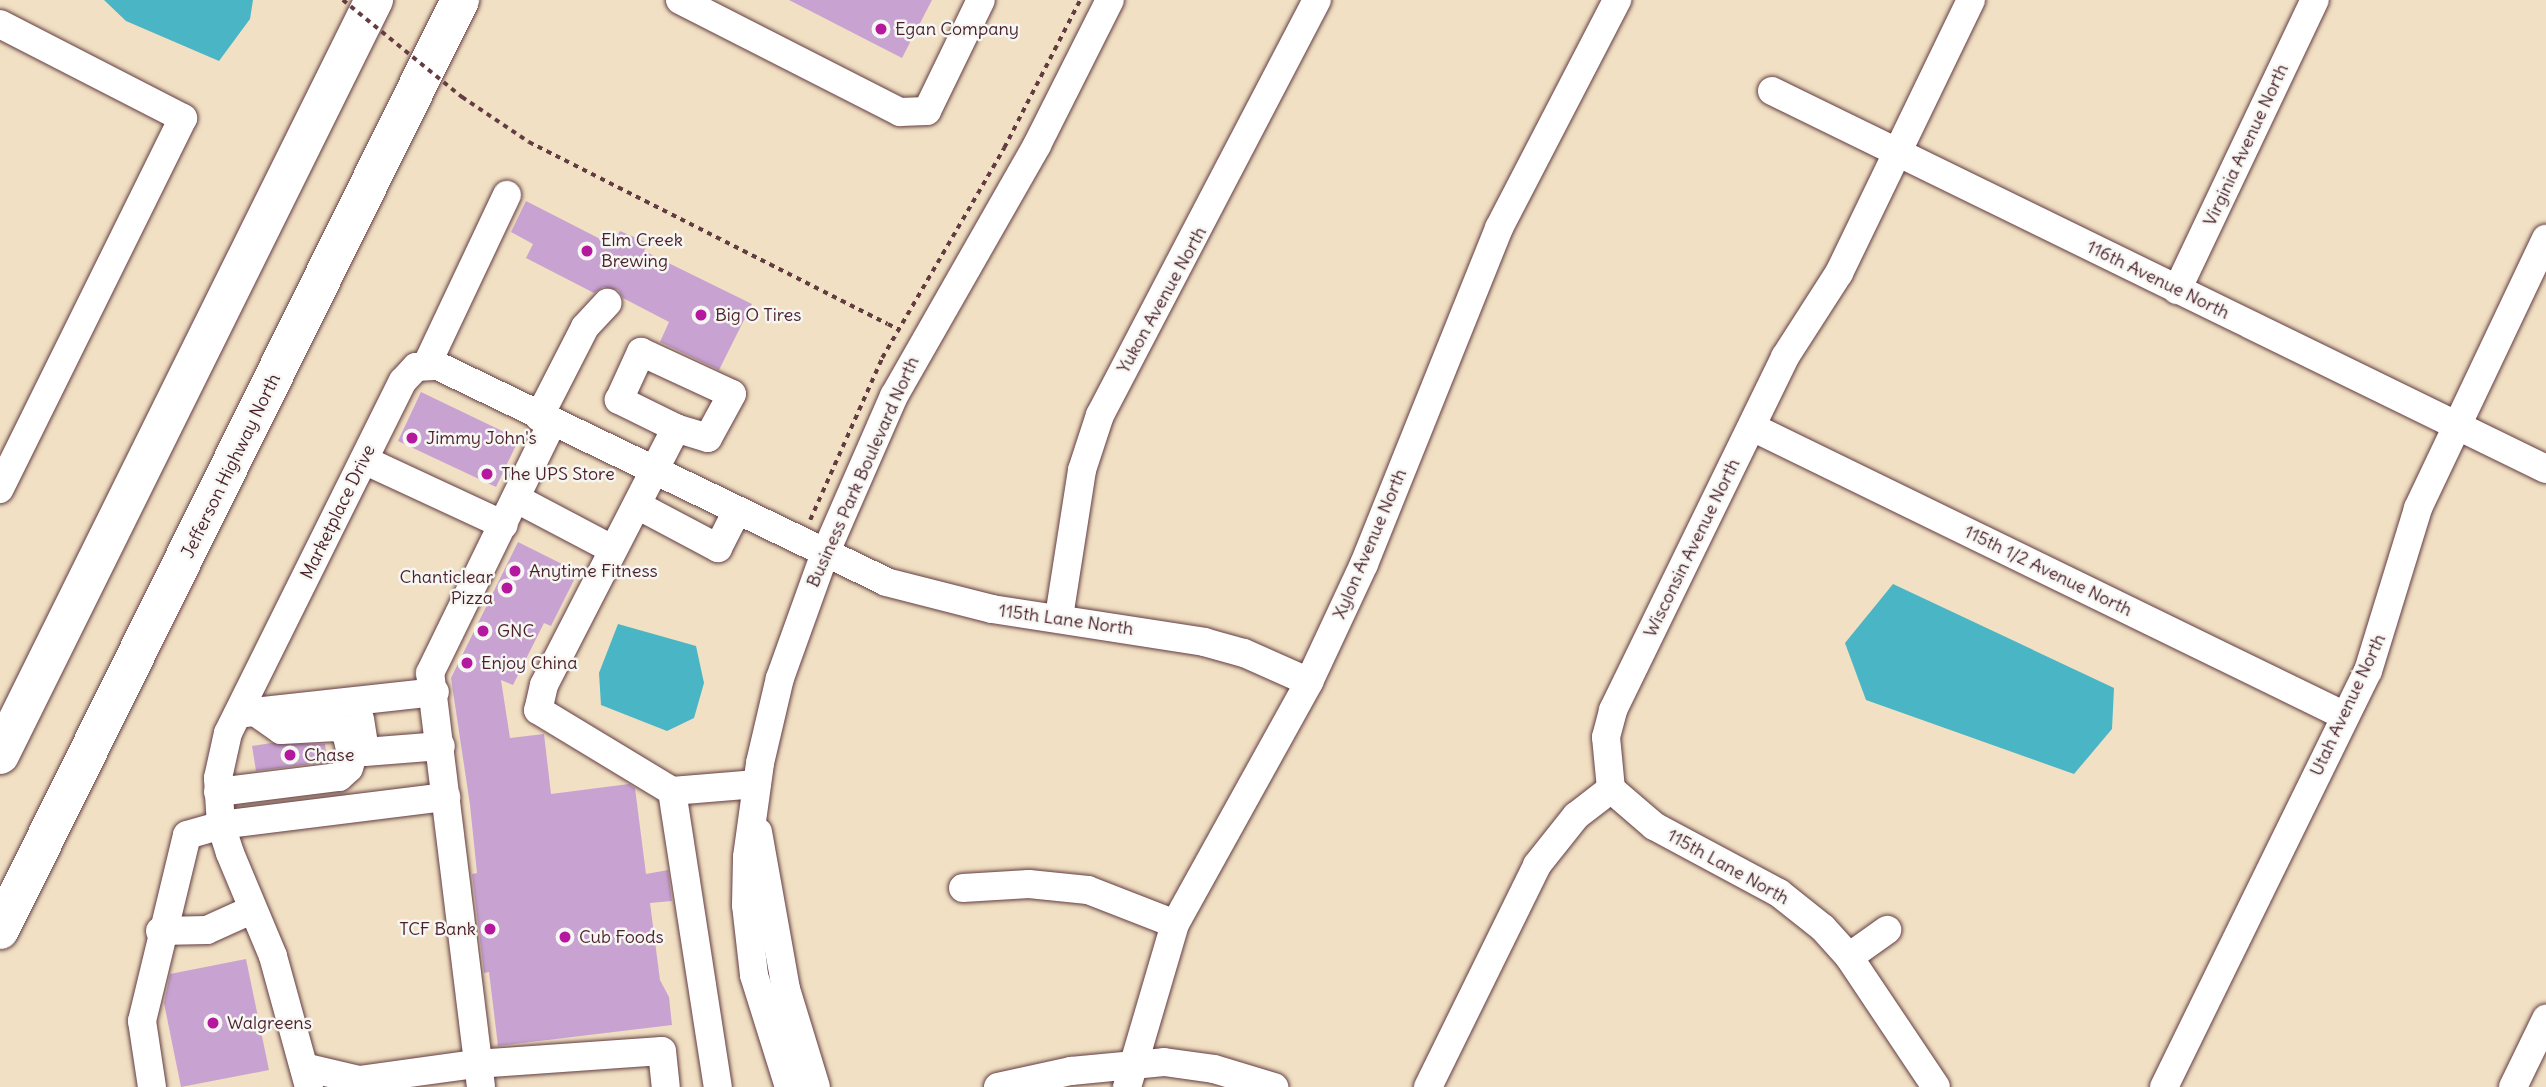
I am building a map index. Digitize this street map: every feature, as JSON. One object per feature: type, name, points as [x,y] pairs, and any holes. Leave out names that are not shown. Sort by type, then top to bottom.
[{"type":"highway","points":[[0,755],[374,0]]},
{"type":"highway","name":"Jefferson Highway North","points":[[0,930],[460,0]]},
{"type":"street","points":[[680,0],[900,112],[927,111],[981,0]]},
{"type":"street","name":"Business Park Boulevard North","points":[[789,1087],[754,975],[746,905],[747,857],[755,819],[757,784],[780,678],[824,556],[918,347],[1037,145],[1110,0]]},
{"type":"street","name":"Yukon Avenue North","points":[[1059,617],[1082,470],[1100,415],[1317,0]]},
{"type":"street","name":"Wisconsin Avenue North","points":[[1611,789],[1606,737],[1613,710],[1785,357],[1839,273],[1971,0]]},
{"type":"street","name":"Virginia Avenue North","points":[[2177,290],[2315,0]]},
{"type":"street","name":"Xylon Avenue North","points":[[1130,1075],[1153,986],[1175,923],[1309,682],[1364,564],[1499,228],[1615,1]]},
{"type":"street","points":[[0,24],[183,118],[0,489]]},
{"type":"street","name":"116th Avenue North","points":[[1772,91],[2546,469]]},
{"type":"street","points":[[507,195],[427,364],[824,556]]},
{"type":"street","name":"Utah Avenue North","points":[[2164,1087],[2345,716],[2383,630],[2418,508],[2546,239]]},
{"type":"street","points":[[478,1076],[435,692],[430,673],[517,499],[585,327],[607,303]]},
{"type":"street","name":"Marketplace Drive","points":[[306,1077],[273,956],[251,911],[221,825],[218,792],[222,754],[246,713],[402,381],[410,371],[427,364]]},
{"type":"street","name":"115th 1/2 Avenue North","points":[[1752,427],[2345,716]]},
{"type":"street","points":[[676,428],[544,685],[538,710],[672,791],[757,784]]},
{"type":"street","points":[[364,460],[504,525]]},
{"type":"street","points":[[517,499],[612,549]]},
{"type":"street","points":[[637,505],[718,548],[736,513]]},
{"type":"street","name":"115th Lane North","points":[[824,556],[920,594],[1204,642],[1244,653],[1309,682]]},
{"type":"street","points":[[246,713],[435,692]]},
{"type":"street","points":[[357,699],[365,752],[441,746]]},
{"type":"street","points":[[218,792],[339,777],[349,768],[352,758],[346,733],[337,727],[281,730],[246,713]]},
{"type":"street","points":[[1428,1087],[1536,865],[1576,816],[1611,789]]},
{"type":"street","name":"115th Lane North","points":[[1611,789],[1654,826],[1790,900],[1849,957],[1936,1087]]},
{"type":"street","points":[[672,791],[718,1087]]},
{"type":"street","points":[[152,1087],[141,1028],[160,931],[184,840],[193,830],[446,797]]},
{"type":"street","name":"Business Park Boulevard North","points":[[755,819],[786,989],[816,1087]]},
{"type":"street","points":[[963,888],[1029,884],[1074,888],[1142,908],[1175,923]]},
{"type":"street","points":[[160,931],[207,930],[251,911]]},
{"type":"street","points":[[1849,957],[1887,930]]},
{"type":"street","points":[[2513,1087],[2546,1019]]},
{"type":"street","points":[[306,1077],[366,1083],[478,1076],[662,1051],[666,1087]]},
{"type":"street","points":[[998,1087],[1213,1069],[1274,1087]]},
{"type":"path","points":[[343,0],[461,97],[529,142],[898,329]]},
{"type":"path","points":[[806,529],[838,450],[898,329],[1004,148],[1080,0]]},
{"type":"water","points":[[104,0],[253,0],[250,19],[219,61],[126,21]]},
{"type":"water","points":[[1893,584],[2114,688],[2112,729],[2074,774],[1866,700],[1845,643]]},
{"type":"water","points":[[618,624],[696,646],[704,683],[694,718],[667,731],[601,705],[599,673]]},
{"type":"building","name":"Egan Company","points":[[789,0],[932,0],[902,58]]},
{"type":"building","points":[[526,201],[612,245],[620,231],[648,243],[644,251],[752,304],[719,370],[660,342],[669,322],[623,298],[618,290],[603,287],[594,293],[526,258],[533,244],[511,232]]},
{"type":"building","points":[[421,392],[519,439],[496,487],[398,441]]},
{"type":"building","name":"Cub Foods","points":[[518,542],[578,572],[551,626],[544,623],[513,685],[501,680],[510,738],[544,734],[551,794],[629,784],[635,788],[646,874],[668,870],[672,901],[650,903],[660,980],[669,997],[672,1025],[498,1046],[489,972],[484,973],[472,874],[477,873],[470,805],[451,678]]},
{"type":"building","name":"Chase","points":[[271,743],[325,744],[327,762],[256,771],[252,746]]},
{"type":"building","name":"Walgreens","points":[[246,959],[269,1070],[181,1087],[164,1003],[170,974]]},
{"type":"place","name":"Egan Company","points":[[881,29]]},
{"type":"place","name":"Elm Creek Brewing","points":[[587,251]]},
{"type":"place","name":"Big O Tires","points":[[701,315]]},
{"type":"place","name":"Jimmy John's","points":[[412,438]]},
{"type":"place","name":"The UPS Store","points":[[487,474]]},
{"type":"place","name":"Anytime Fitness","points":[[515,571]]},
{"type":"place","name":"Chanticlear Pizza","points":[[507,588]]},
{"type":"place","name":"GNC","points":[[483,631]]},
{"type":"place","name":"Enjoy China","points":[[467,663]]},
{"type":"place","name":"Chase","points":[[290,755]]},
{"type":"place","name":"TCF Bank","points":[[490,929]]},
{"type":"place","name":"Cub Foods","points":[[565,937]]},
{"type":"place","name":"Walgreens","points":[[213,1023]]}]
